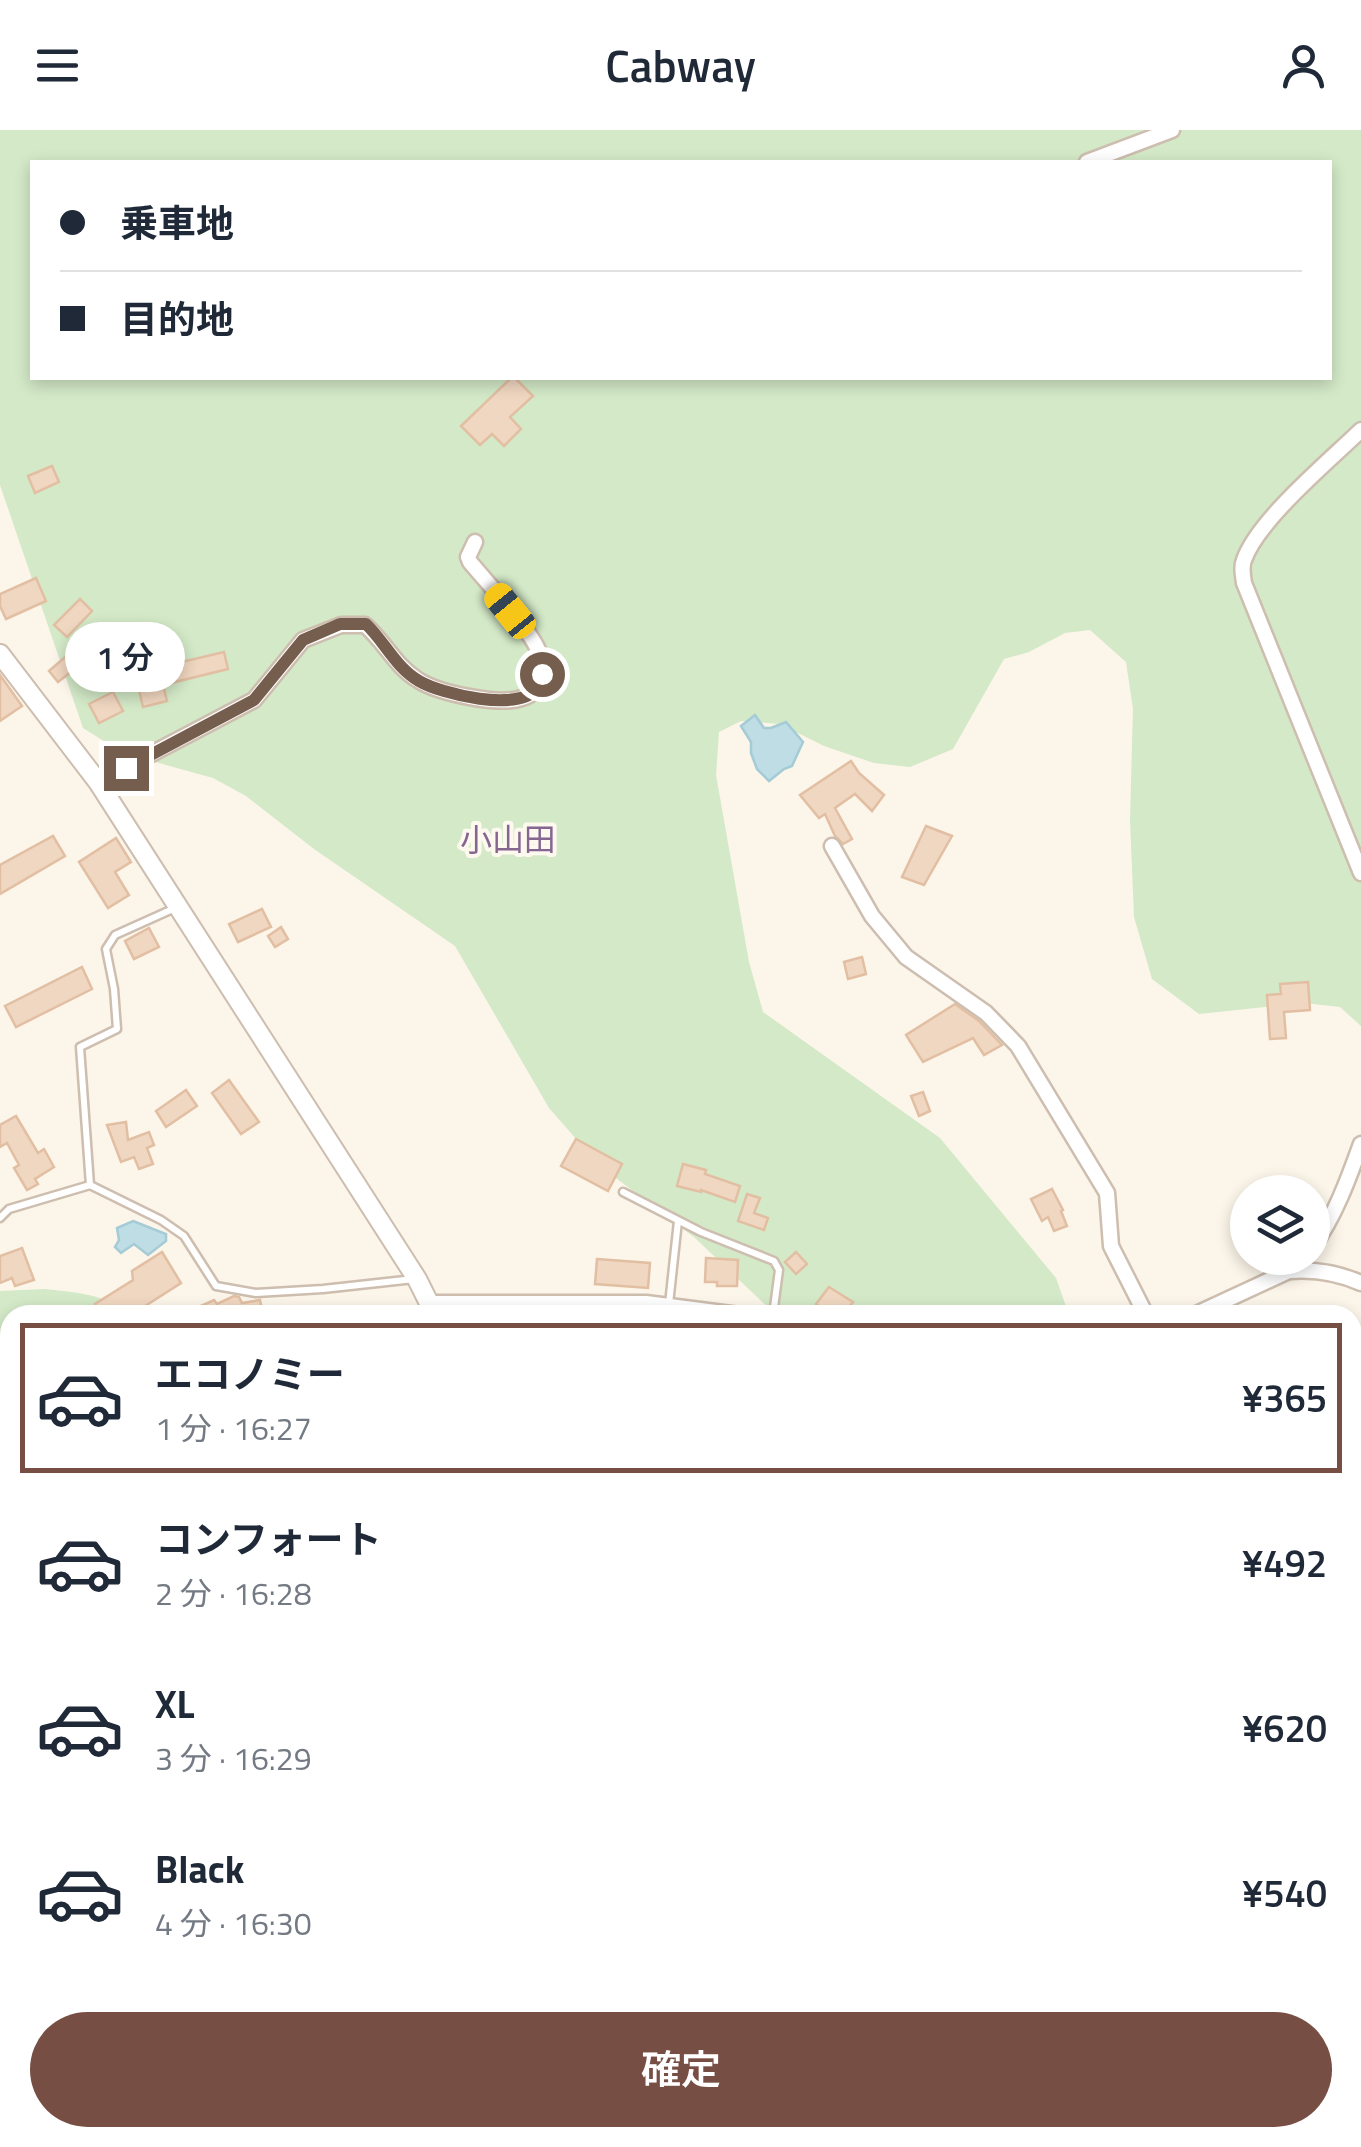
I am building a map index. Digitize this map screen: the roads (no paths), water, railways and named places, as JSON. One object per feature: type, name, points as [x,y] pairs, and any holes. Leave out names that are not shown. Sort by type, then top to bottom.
[{"type":"street","points":[[1092,160],[1172,130]]},
{"type":"street","points":[[1361,430],[1284,505],[1253,541],[1241,564],[1244,583],[1361,873]]},
{"type":"street","points":[[98,782],[254,700],[303,640],[340,624],[366,624],[398,665],[420,682],[444,691],[476,699],[520,699],[536,690],[542,674],[541,656],[530,636],[470,562],[474,542]]},
{"type":"street","points":[[0,654],[98,782],[417,1278],[430,1305]]},
{"type":"street","points":[[832,846],[872,916],[906,956],[986,1013],[1018,1046],[1107,1193],[1112,1246],[1141,1305]]},
{"type":"street","points":[[1330,1219],[1361,1144]]},
{"type":"street","points":[[1330,1273],[1361,1283]]},
{"type":"street","points":[[1216,1305],[1280,1275]]},
{"type":"street","points":[[575,1305],[661,1305]]},
{"type":"lane","points":[[90,1185],[80,1047],[116,1030],[114,989],[106,949],[115,934],[178,907]]},
{"type":"lane","points":[[0,1218],[9,1209],[90,1185],[161,1220],[184,1236],[216,1286],[256,1294],[417,1278]]},
{"type":"lane","points":[[623,1192],[701,1232],[774,1261],[780,1270],[775,1305]]},
{"type":"lane","points":[[669,1305],[678,1221]]},
{"type":"water","points":[[755,715],[764,728],[786,722],[803,742],[792,766],[769,781],[757,769],[751,742],[741,726]]},
{"type":"water","points":[[133,1221],[166,1234],[166,1241],[148,1255],[134,1244],[121,1253],[115,1247],[119,1240],[117,1228]]},
{"type":"district","name":"小山田","points":[[508,840]]}]
